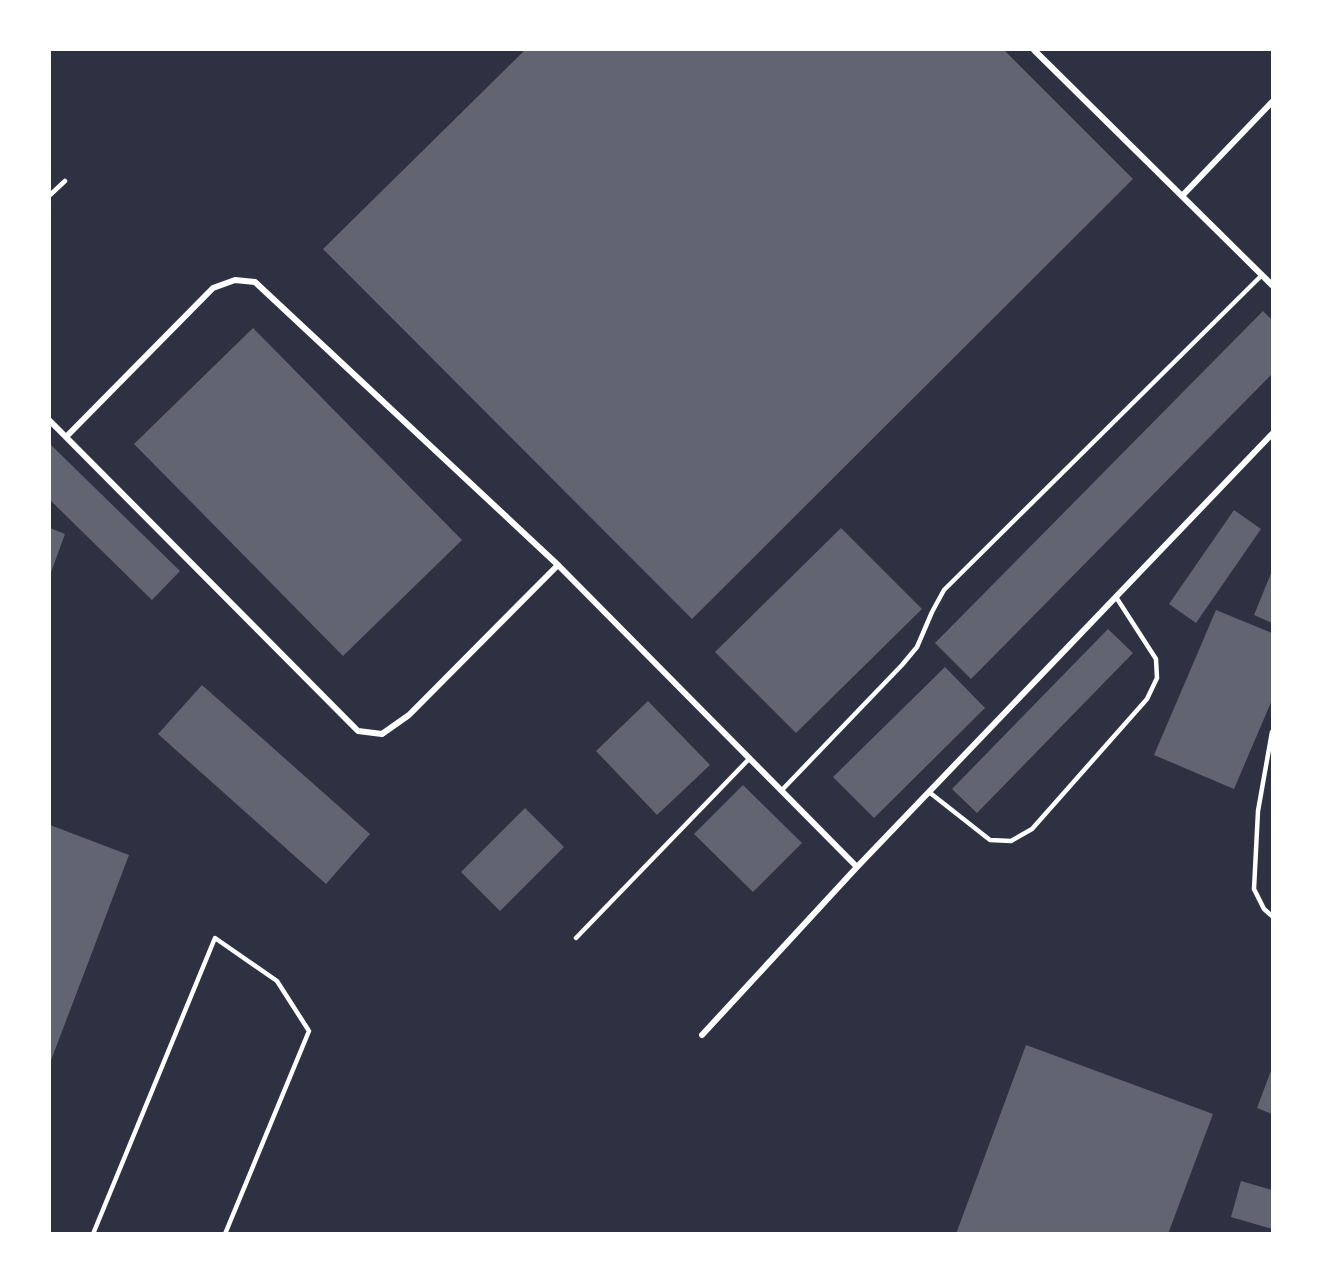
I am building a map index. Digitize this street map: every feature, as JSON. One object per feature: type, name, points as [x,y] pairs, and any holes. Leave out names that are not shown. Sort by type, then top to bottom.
[{"type":"street","points":[[1034,50],[1272,285]]},
{"type":"street","points":[[1182,196],[1272,102]]},
{"type":"street","points":[[66,437],[213,288],[235,280],[255,282],[558,565],[857,867]]},
{"type":"street","points":[[50,421],[358,731],[382,734],[409,715],[558,565]]},
{"type":"street","points":[[702,1035],[857,867],[1272,434]]},
{"type":"lane","points":[[50,195],[65,182]]},
{"type":"lane","points":[[781,791],[917,647],[944,590],[1262,275]]},
{"type":"lane","points":[[929,792],[990,840],[1011,841],[1032,829],[1147,699],[1157,678],[1156,659],[1116,597]]},
{"type":"lane","points":[[1272,732],[1258,811],[1254,890],[1264,909],[1272,916]]},
{"type":"lane","points":[[576,938],[749,759]]},
{"type":"lane","points":[[93,1233],[215,938],[277,981],[309,1031],[225,1233]]},
{"type":"building","points":[[525,50],[1004,50],[1133,179],[692,619],[323,249]]},
{"type":"building","points":[[1263,311],[1272,320],[1272,374],[971,679],[935,643]]},
{"type":"building","points":[[253,328],[462,540],[343,656],[134,444]]},
{"type":"building","points":[[50,444],[180,571],[152,600],[50,500]]},
{"type":"building","points":[[1234,510],[1261,529],[1196,623],[1169,604]]},
{"type":"building","points":[[50,528],[65,534],[50,575]]},
{"type":"building","points":[[841,528],[922,609],[796,733],[715,652]]},
{"type":"building","points":[[1272,571],[1272,623],[1254,615]]},
{"type":"building","points":[[1216,610],[1272,633],[1272,700],[1234,789],[1154,755]]},
{"type":"building","points":[[1108,629],[1133,653],[977,813],[952,789]]},
{"type":"building","points":[[945,667],[985,708],[874,818],[833,777]]},
{"type":"building","points":[[202,685],[370,834],[326,884],[158,734]]},
{"type":"building","points":[[648,701],[710,765],[657,815],[596,751]]},
{"type":"building","points":[[743,785],[802,843],[753,892],[694,834]]},
{"type":"building","points":[[525,808],[564,847],[500,911],[461,872]]},
{"type":"building","points":[[50,825],[129,855],[50,1063]]},
{"type":"building","points":[[1026,1045],[1213,1114],[1168,1234],[956,1234]]},
{"type":"building","points":[[1272,1068],[1272,1114],[1257,1108]]},
{"type":"building","points":[[1241,1181],[1272,1190],[1272,1229],[1231,1217]]}]
